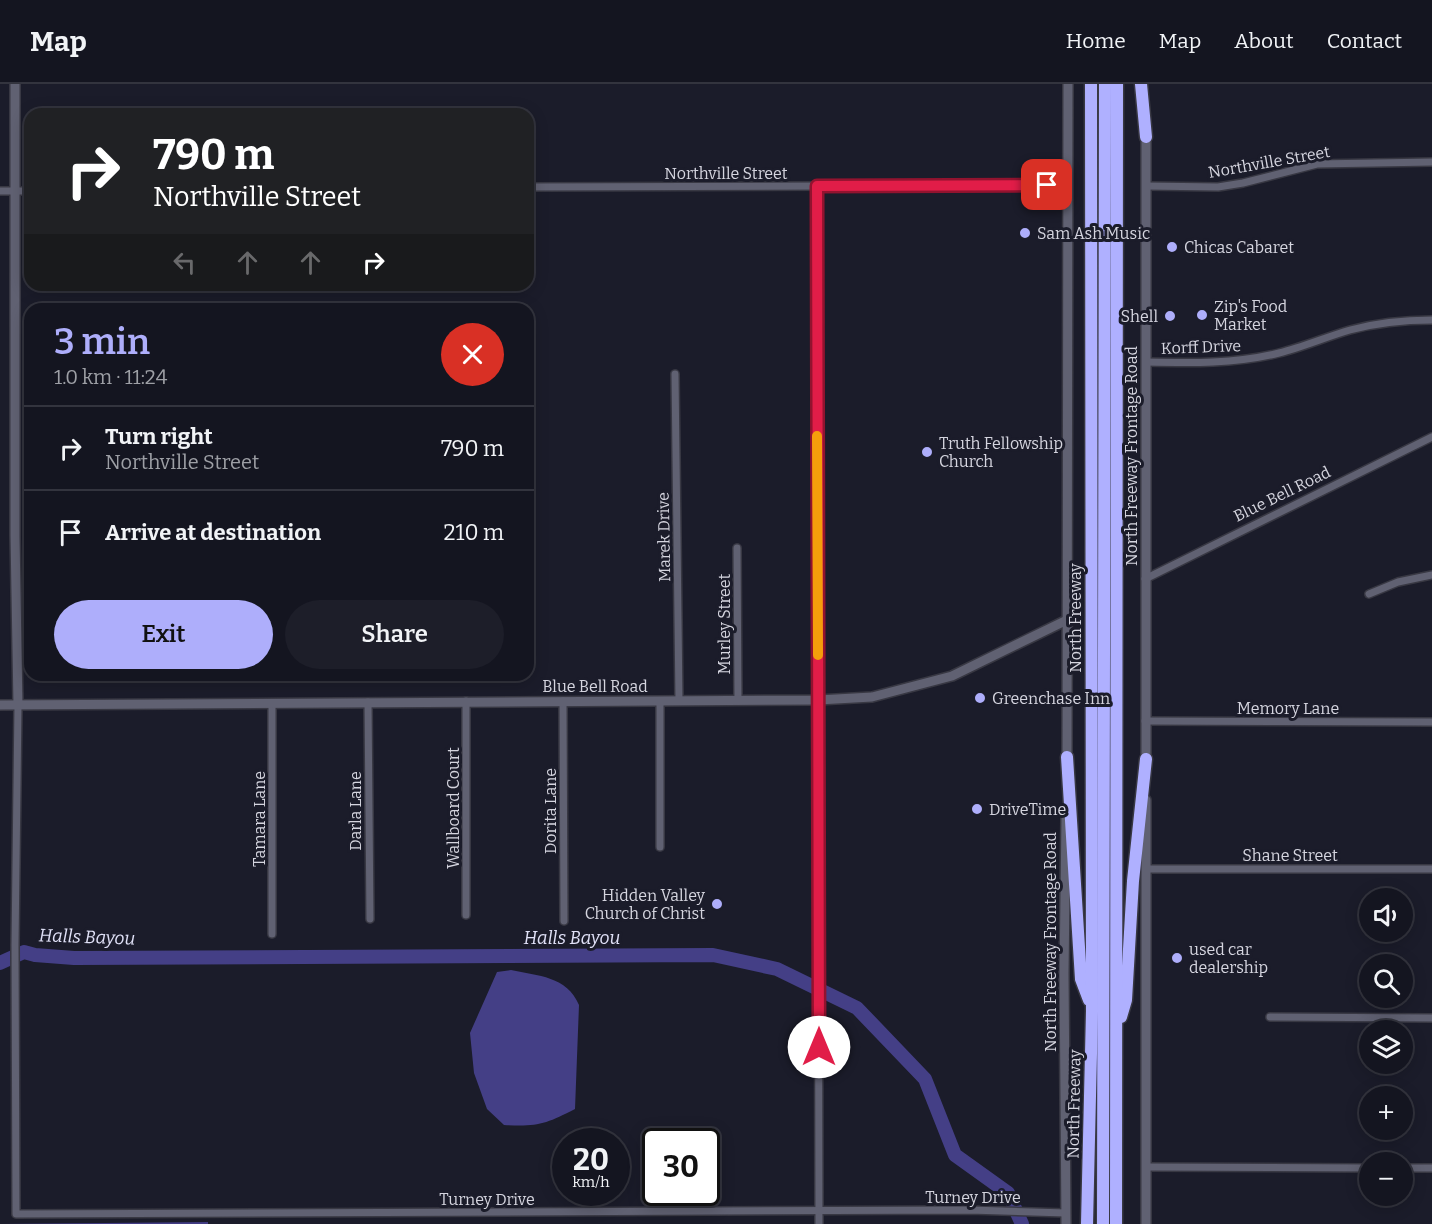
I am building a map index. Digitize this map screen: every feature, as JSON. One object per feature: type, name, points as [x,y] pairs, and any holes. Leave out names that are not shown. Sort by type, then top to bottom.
[{"type":"highway","name":"North Freeway","points":[[1087,1224],[1092,1011],[1091,84]]},
{"type":"highway","name":"North Freeway","points":[[1102,1224],[1105,84]]},
{"type":"highway","points":[[1116,1224],[1117,84]]},
{"type":"highway","points":[[1141,84],[1146,137]]},
{"type":"highway","points":[[1067,757],[1081,979],[1092,1011]]},
{"type":"highway","points":[[1117,1029],[1126,1000],[1133,881],[1146,759]]},
{"type":"main road","points":[[15,84],[15,536],[18,705]]},
{"type":"main road","name":"North Freeway Frontage Road","points":[[1066,1224],[1064,966],[1067,757],[1068,84]]},
{"type":"main road","name":"North Freeway Frontage Road","points":[[1146,84],[1146,1224]]},
{"type":"main road","name":"Blue Bell Road","points":[[0,705],[818,700],[872,697],[952,676],[1067,620]]},
{"type":"street","name":"Northville Street","points":[[1146,186],[1218,187],[1317,164],[1432,162]]},
{"type":"street","name":"Northville Street","points":[[534,187],[1068,185]]},
{"type":"street","points":[[817,186],[819,1224]]},
{"type":"street","points":[[0,191],[24,191]]},
{"type":"street","name":"Korff Drive","points":[[1146,362],[1241,361],[1282,352],[1350,330],[1385,323],[1432,320]]},
{"type":"street","name":"Marek Drive","points":[[675,374],[679,700]]},
{"type":"street","name":"Blue Bell Road","points":[[1145,579],[1432,437]]},
{"type":"street","name":"Murley Street","points":[[737,548],[738,700]]},
{"type":"street","points":[[1369,594],[1398,582],[1432,575]]},
{"type":"street","name":"Wallboard Court","points":[[466,701],[466,915]]},
{"type":"street","name":"Dorita Lane","points":[[563,701],[564,921]]},
{"type":"street","points":[[660,701],[660,847]]},
{"type":"street","name":"Darla Lane","points":[[368,702],[370,919]]},
{"type":"street","name":"Tamara Lane","points":[[272,703],[272,934]]},
{"type":"street","name":"Turney Drive","points":[[18,705],[15,945],[16,1214],[820,1211],[1066,1213]]},
{"type":"street","name":"Memory Lane","points":[[1145,721],[1432,722]]},
{"type":"street","name":"Shane Street","points":[[1147,869],[1432,869]]},
{"type":"street","points":[[1270,1017],[1432,1018]]},
{"type":"street","points":[[1146,1167],[1359,1168]]},
{"type":"street","points":[[1413,1168],[1432,1168]]},
{"type":"shaded area","points":[[511,970],[541,976],[559,983],[574,995],[579,1005],[575,1109],[533,1125],[504,1125],[487,1109],[474,1073],[470,1033],[497,972]]},
{"type":"shaded area","points":[[208,1222],[208,1224],[0,1224]]},
{"type":"waterway","name":"Halls Bayou","points":[[0,963],[24,952],[74,958],[713,955],[777,969],[857,1008],[925,1079],[955,1155],[1008,1193],[1022,1224]]},
{"type":"slow traffic","points":[[817,436],[818,655]]},
{"type":"place","name":"Sam Ash Music","points":[[1025,233]]},
{"type":"place","name":"Chicas Cabaret","points":[[1172,247]]},
{"type":"place","name":"Zip's Food Market","points":[[1202,315]]},
{"type":"place","name":"Shell","points":[[1170,316]]},
{"type":"place","name":"Truth Fellowship Church","points":[[927,452]]},
{"type":"place","name":"Greenchase Inn","points":[[980,698]]},
{"type":"place","name":"DriveTime","points":[[977,809]]},
{"type":"place","name":"Hidden Valley Church of Christ","points":[[717,904]]},
{"type":"place","name":"used car dealership","points":[[1177,958]]},
{"type":"route","points":[[819,1047],[817,186],[1047,185]]}]
